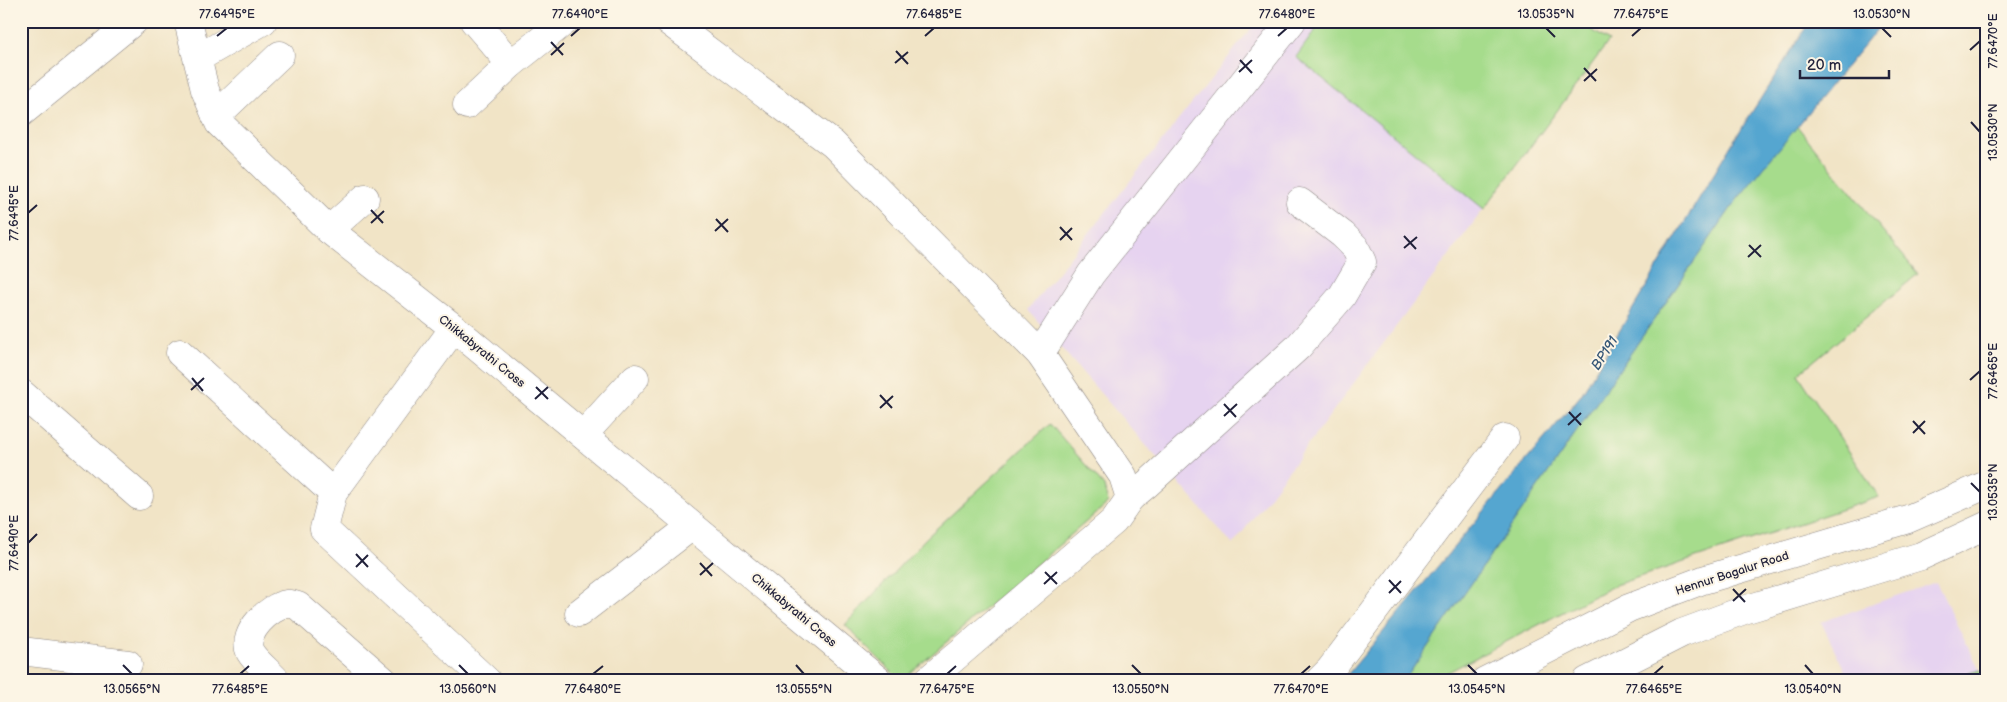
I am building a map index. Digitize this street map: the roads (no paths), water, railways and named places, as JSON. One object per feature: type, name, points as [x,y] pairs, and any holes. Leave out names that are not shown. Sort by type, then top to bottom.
[{"type":"street","points":[[21,113],[134,21]]},
{"type":"street","name":"Chikkabyrathi Cross","points":[[188,21],[205,90],[219,123],[329,230],[454,328],[878,681]]},
{"type":"street","points":[[198,58],[263,21]]},
{"type":"street","points":[[474,21],[511,64]]},
{"type":"street","points":[[467,104],[511,64],[565,21]]},
{"type":"street","points":[[668,21],[833,144],[1040,354],[1123,476],[1130,498]]},
{"type":"street","points":[[1040,354],[1091,274],[1292,21]]},
{"type":"street","points":[[216,116],[280,55]]},
{"type":"street","points":[[329,230],[365,198]]},
{"type":"street","points":[[927,681],[1114,521],[1130,498],[1298,347],[1342,296],[1362,262],[1355,247],[1343,235],[1300,202]]},
{"type":"street","points":[[454,328],[333,493],[324,529],[487,681]]},
{"type":"street","points":[[180,353],[333,493]]},
{"type":"street","points":[[583,435],[635,378]]},
{"type":"street","points":[[21,393],[139,496]]},
{"type":"street","points":[[1319,681],[1330,670],[1505,438]]},
{"type":"street","name":"Hennur Bagalur Road","points":[[1485,681],[1629,608],[1703,580],[1908,519],[1986,485]]},
{"type":"street","points":[[579,613],[692,526]]},
{"type":"street","points":[[1587,681],[1682,633],[1747,609],[1921,556],[1986,526]]},
{"type":"street","points":[[277,681],[250,651],[249,638],[254,626],[275,608],[288,603],[298,606],[384,681]]},
{"type":"street","points":[[21,651],[128,664]]},
{"type":"water","points":[[1810,21],[1884,21],[1736,201],[1404,681],[1342,681],[1581,395],[1736,137]]},
{"type":"water label","name":"BP191","points":[[1604,353]]}]
